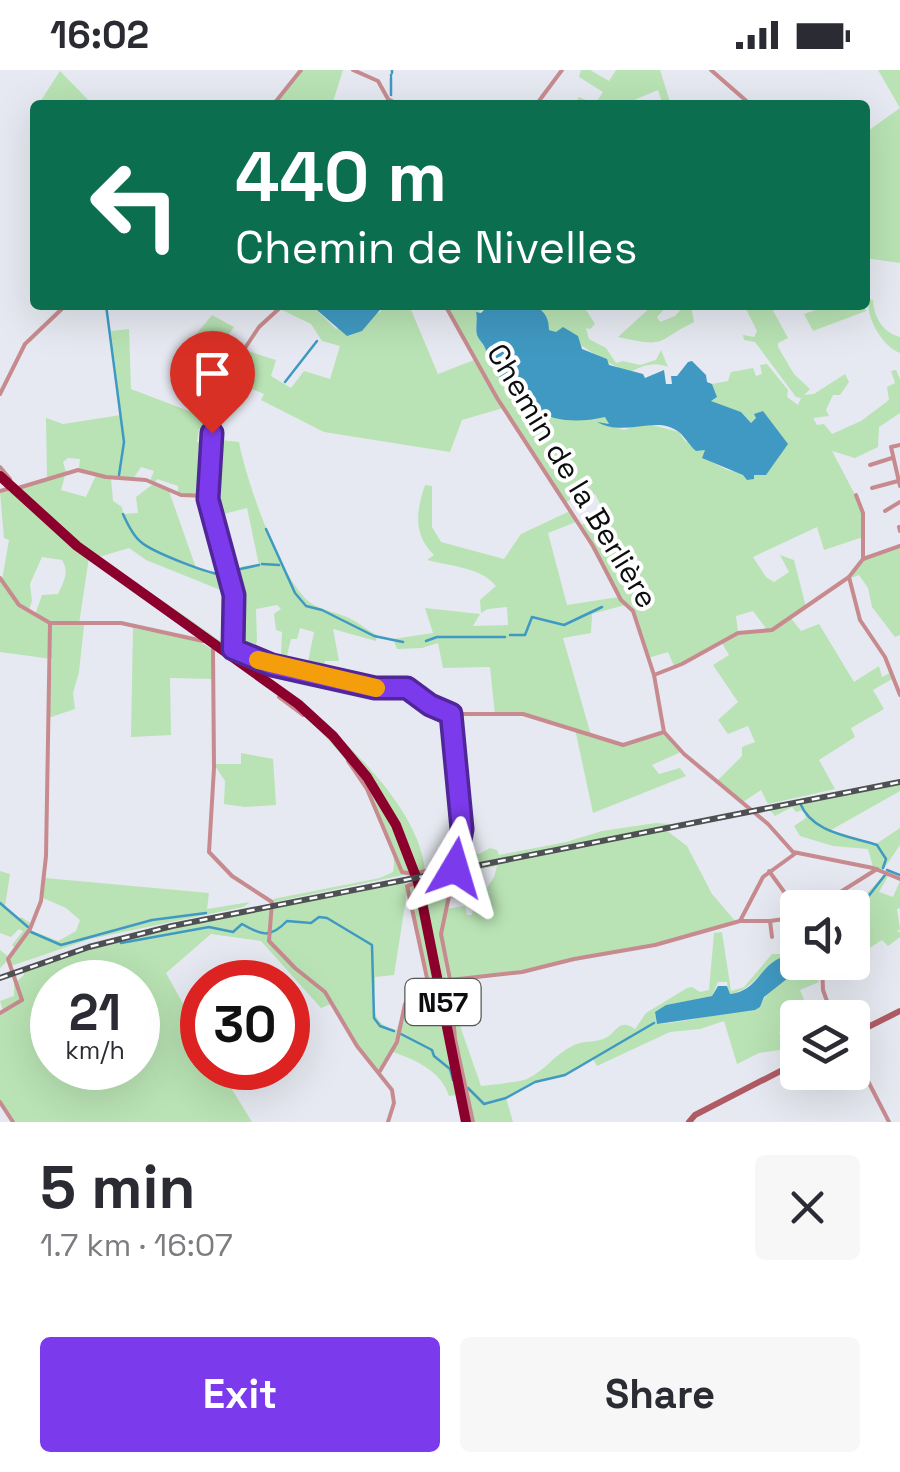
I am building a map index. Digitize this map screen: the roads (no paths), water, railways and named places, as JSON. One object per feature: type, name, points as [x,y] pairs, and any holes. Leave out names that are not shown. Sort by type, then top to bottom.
[{"type":"highway","name":"N57","points":[[0,476],[77,546],[289,697],[324,727],[378,792],[417,877],[469,1122]]},
{"type":"street","points":[[278,100],[301,70]]},
{"type":"street","points":[[353,70],[380,82],[391,100]]},
{"type":"street","points":[[540,100],[562,70]]},
{"type":"street","points":[[711,70],[745,100]]},
{"type":"street","points":[[0,394],[25,344],[61,310]]},
{"type":"street","points":[[233,649],[234,598],[208,496],[212,433],[219,392],[236,358],[278,310]]},
{"type":"street","name":"Chemin de la Berlière","points":[[448,310],[497,398],[594,546],[621,600],[633,611],[654,676],[664,732]]},
{"type":"street","points":[[883,446],[900,445]]},
{"type":"street","points":[[872,488],[899,483],[890,447]]},
{"type":"street","points":[[870,464],[892,458]]},
{"type":"street","points":[[0,467],[18,488],[94,553],[233,649],[272,665],[375,688],[407,688],[451,714],[520,714],[624,744],[664,732],[796,853],[877,870],[900,879]]},
{"type":"street","points":[[18,488],[78,470],[143,480],[182,495],[208,496]]},
{"type":"street","points":[[654,676],[738,633],[768,631],[850,577],[863,559],[864,513],[856,495]]},
{"type":"street","points":[[885,511],[900,502]]},
{"type":"street","points":[[863,559],[900,546]]},
{"type":"street","points":[[850,577],[860,620],[885,657],[900,695]]},
{"type":"street","points":[[0,578],[19,605],[50,623],[121,623],[190,638],[213,649],[298,712],[340,750],[366,789],[402,872],[412,874],[457,864]]},
{"type":"street","points":[[0,1013],[22,1000],[8,959],[30,928],[41,900],[46,856],[50,623]]},
{"type":"street","points":[[213,649],[214,768],[209,850],[225,871],[272,902],[267,933],[288,961],[326,992],[356,1046],[394,1095],[388,1122]]},
{"type":"street","points":[[451,714],[462,829],[441,934],[469,1122]]},
{"type":"street","points":[[740,921],[757,885],[769,871],[796,853]]},
{"type":"street","points":[[838,890],[877,870]]},
{"type":"street","points":[[769,871],[782,890]]},
{"type":"street","points":[[379,1073],[395,1048],[405,1004],[427,978],[407,886],[427,879],[452,880]]},
{"type":"street","points":[[450,980],[522,972],[655,946],[740,921],[780,918]]},
{"type":"street","points":[[770,921],[772,937]]},
{"type":"street","points":[[870,1026],[900,1011]]},
{"type":"street","points":[[692,1122],[695,1115],[780,1072]]},
{"type":"street","points":[[870,1084],[889,1122]]},
{"type":"street","points":[[0,1102],[13,1122]]},
{"type":"water","points":[[317,310],[380,310],[362,331],[347,336]]},
{"type":"water","points":[[540,310],[549,330],[556,332],[563,327],[578,336],[582,349],[607,359],[609,365],[643,374],[645,378],[664,370],[666,384],[672,384],[671,376],[677,376],[692,361],[712,384],[717,397],[711,401],[741,412],[751,423],[756,418],[754,414],[763,411],[788,444],[766,475],[754,475],[754,479],[747,480],[702,458],[705,450],[696,451],[670,427],[618,428],[597,422],[609,424],[605,417],[564,420],[546,416],[530,408],[504,384],[476,332],[476,312]]},
{"type":"water","points":[[780,958],[780,980],[786,980],[755,1010],[657,1024],[655,1012],[666,1005],[712,996],[718,986],[727,986],[730,994],[739,992]]},
{"type":"waterway","points":[[391,78],[391,95]]},
{"type":"waterway","points":[[107,310],[124,442],[119,475]]},
{"type":"waterway","points":[[285,382],[317,341]]},
{"type":"waterway","points":[[123,514],[135,536],[147,546],[196,568],[226,575]]},
{"type":"waterway","points":[[266,529],[295,593],[306,606],[374,636],[403,642]]},
{"type":"waterway","points":[[262,564],[279,565]]},
{"type":"waterway","points":[[231,571],[259,565]]},
{"type":"waterway","points":[[510,635],[525,635],[532,617],[564,625],[602,607]]},
{"type":"waterway","points":[[426,641],[437,637],[505,637]]},
{"type":"waterway","points":[[800,803],[822,827],[877,845],[886,859],[883,868]]},
{"type":"waterway","points":[[887,870],[900,875]]},
{"type":"waterway","points":[[870,894],[885,875]]},
{"type":"waterway","points":[[0,903],[28,927]]},
{"type":"waterway","points":[[31,932],[61,945],[152,920],[206,913]]},
{"type":"waterway","points":[[121,943],[209,927],[233,932],[242,924],[265,933],[275,931],[287,921],[311,923],[319,917],[327,918],[372,945],[374,1018],[380,1026],[394,1031]]},
{"type":"waterway","points":[[468,1088],[484,1104],[506,1098],[535,1082],[565,1075],[654,1023]]},
{"type":"waterway","points":[[401,1034],[432,1050],[450,1069],[453,1080]]},
{"type":"railway","points":[[0,978],[89,947],[172,926],[900,782]]}]
